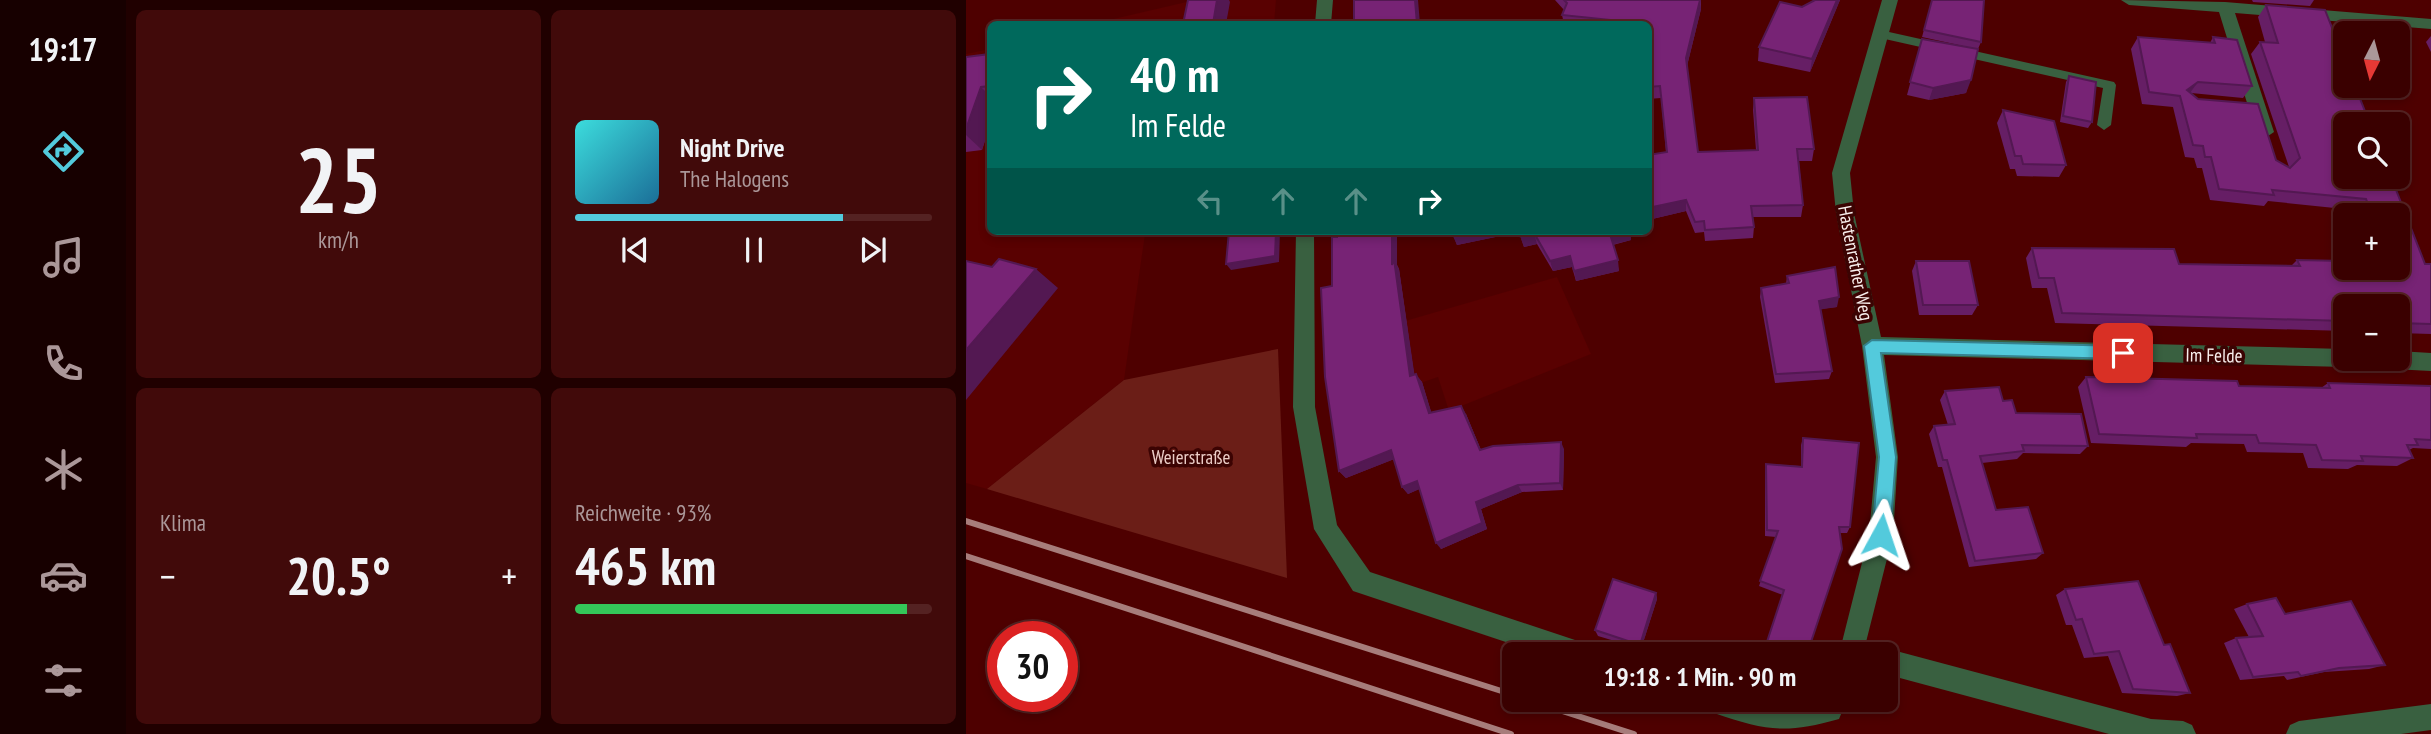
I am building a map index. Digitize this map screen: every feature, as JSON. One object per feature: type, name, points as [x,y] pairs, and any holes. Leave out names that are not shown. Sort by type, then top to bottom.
[{"type":"street","points":[[1323,21],[1325,0]]},
{"type":"street","name":"Hastenrather Weg","points":[[1858,642],[1881,535],[1887,457],[1872,346],[1845,213],[1841,173],[1890,0]]},
{"type":"street","points":[[2130,0],[2431,24]]},
{"type":"street","points":[[2225,7],[2251,107],[2270,145]]},
{"type":"street","points":[[1305,235],[1304,407],[1326,529],[1362,582],[1542,642]]},
{"type":"street","name":"Im Felde","points":[[1872,346],[2333,358]]},
{"type":"street","points":[[2410,361],[2431,362]]},
{"type":"street","points":[[1898,664],[2151,732],[2183,734]]},
{"type":"street","points":[[1750,712],[1783,723],[1813,712]]},
{"type":"street","points":[[2299,734],[2431,718]]},
{"type":"lane","points":[[1880,34],[2110,85],[2104,125]]},
{"type":"shaded area","points":[[1195,0],[1276,0],[1274,21],[1105,21]]},
{"type":"shaded area","points":[[987,50],[987,235],[1145,235],[1124,380],[987,489],[966,483],[966,54]]},
{"type":"shaded area","points":[[1557,277],[1591,354],[1449,411],[1438,377],[1386,395],[1405,321]]},
{"type":"green space","name":"Weierstraße","points":[[1278,349],[1287,578],[987,489],[1124,380]]},
{"type":"building","points":[[1188,0],[1217,0],[1214,21],[1184,21]]},
{"type":"building","points":[[1354,0],[1415,0],[1417,21],[1354,21]]},
{"type":"building","points":[[1564,0],[1700,0],[1686,58],[1698,152],[1758,150],[1754,98],[1807,97],[1814,149],[1797,149],[1803,205],[1751,206],[1754,227],[1705,230],[1704,221],[1695,222],[1686,200],[1652,207],[1652,154],[1667,152],[1660,86],[1652,87],[1652,21],[1619,21],[1562,15],[1567,3]]},
{"type":"building","points":[[1815,0],[1837,0],[1812,59],[1759,47],[1780,2],[1802,7]]},
{"type":"building","points":[[1932,0],[1984,0],[1981,42],[1924,30]]},
{"type":"building","points":[[2266,5],[2325,10],[2333,30],[2333,98],[2360,98],[2365,112],[2333,112],[2333,189],[2396,189],[2401,203],[2368,203],[2366,199],[2272,190],[2274,195],[2219,189],[2211,157],[2205,157],[2203,146],[2193,145],[2180,96],[2149,92],[2138,37],[2215,43],[2213,37],[2237,40],[2252,86],[2198,82],[2187,90],[2198,99],[2258,104],[2276,160],[2290,168],[2300,158],[2260,42],[2278,43]]},
{"type":"building","points":[[1922,39],[1978,49],[1971,80],[1933,88],[1910,82]]},
{"type":"building","points":[[987,54],[987,86],[981,87],[966,129],[966,57]]},
{"type":"building","points":[[2069,76],[2096,82],[2092,122],[2063,116]]},
{"type":"building","points":[[2003,110],[2054,121],[2066,165],[2023,164],[2021,156],[2015,156]]},
{"type":"building","points":[[2410,226],[2425,264],[2431,264],[2431,324],[2410,323],[2410,294],[2333,294],[2333,321],[2062,313],[2054,278],[2039,278],[2032,248],[2174,249],[2179,264],[2300,266],[2297,260],[2333,261],[2333,280],[2410,280]]},
{"type":"building","points":[[1229,235],[1276,235],[1275,256],[1226,264]]},
{"type":"building","points":[[1392,235],[1392,265],[1394,259],[1410,376],[1416,374],[1429,413],[1461,406],[1480,450],[1493,446],[1561,442],[1560,483],[1518,485],[1476,502],[1482,523],[1436,543],[1417,481],[1402,487],[1391,450],[1339,471],[1325,377],[1321,288],[1332,286],[1332,237]]},
{"type":"building","points":[[1535,235],[1610,235],[1618,260],[1574,271],[1570,256],[1550,261]]},
{"type":"building","points":[[999,259],[1036,269],[966,350],[966,261],[992,267]]},
{"type":"building","points":[[1916,261],[1969,261],[1978,305],[1923,305]]},
{"type":"building","points":[[1835,267],[1839,297],[1819,301],[1832,371],[1776,374],[1761,288],[1789,283],[1787,276]]},
{"type":"building","points":[[2086,377],[2237,381],[2239,386],[2330,388],[2328,383],[2431,386],[2431,440],[2415,439],[2418,445],[2407,445],[2413,458],[2361,456],[2363,461],[2322,460],[2316,445],[2259,443],[2256,435],[2196,434],[2197,438],[2099,434]]},
{"type":"building","points":[[1999,387],[2003,401],[2012,400],[2016,413],[2081,414],[2088,446],[2022,445],[2024,451],[1980,456],[1996,510],[2028,507],[2043,553],[1975,561],[1947,460],[1943,460],[1934,426],[1955,424],[1945,391]]},
{"type":"building","points":[[1803,438],[1859,443],[1850,527],[1839,527],[1842,549],[1811,642],[1767,642],[1784,590],[1760,581],[1778,531],[1767,530],[1766,464],[1802,467]]},
{"type":"building","points":[[1613,579],[1656,593],[1641,642],[1631,642],[1595,630]]},
{"type":"building","points":[[2138,581],[2164,645],[2170,644],[2190,693],[2133,689],[2119,651],[2094,654],[2082,619],[2076,620],[2065,589]]},
{"type":"building","points":[[2276,598],[2285,614],[2351,601],[2385,665],[2339,668],[2301,676],[2298,672],[2253,677],[2236,638],[2263,636],[2247,604]]},
{"type":"railway","points":[[966,521],[1502,691]]},
{"type":"railway","points":[[966,556],[1511,734]]},
{"type":"railway","points":[[1565,712],[1634,734]]},
{"type":"route","points":[[1881,535],[1887,457],[1872,346],[2123,353]]}]
